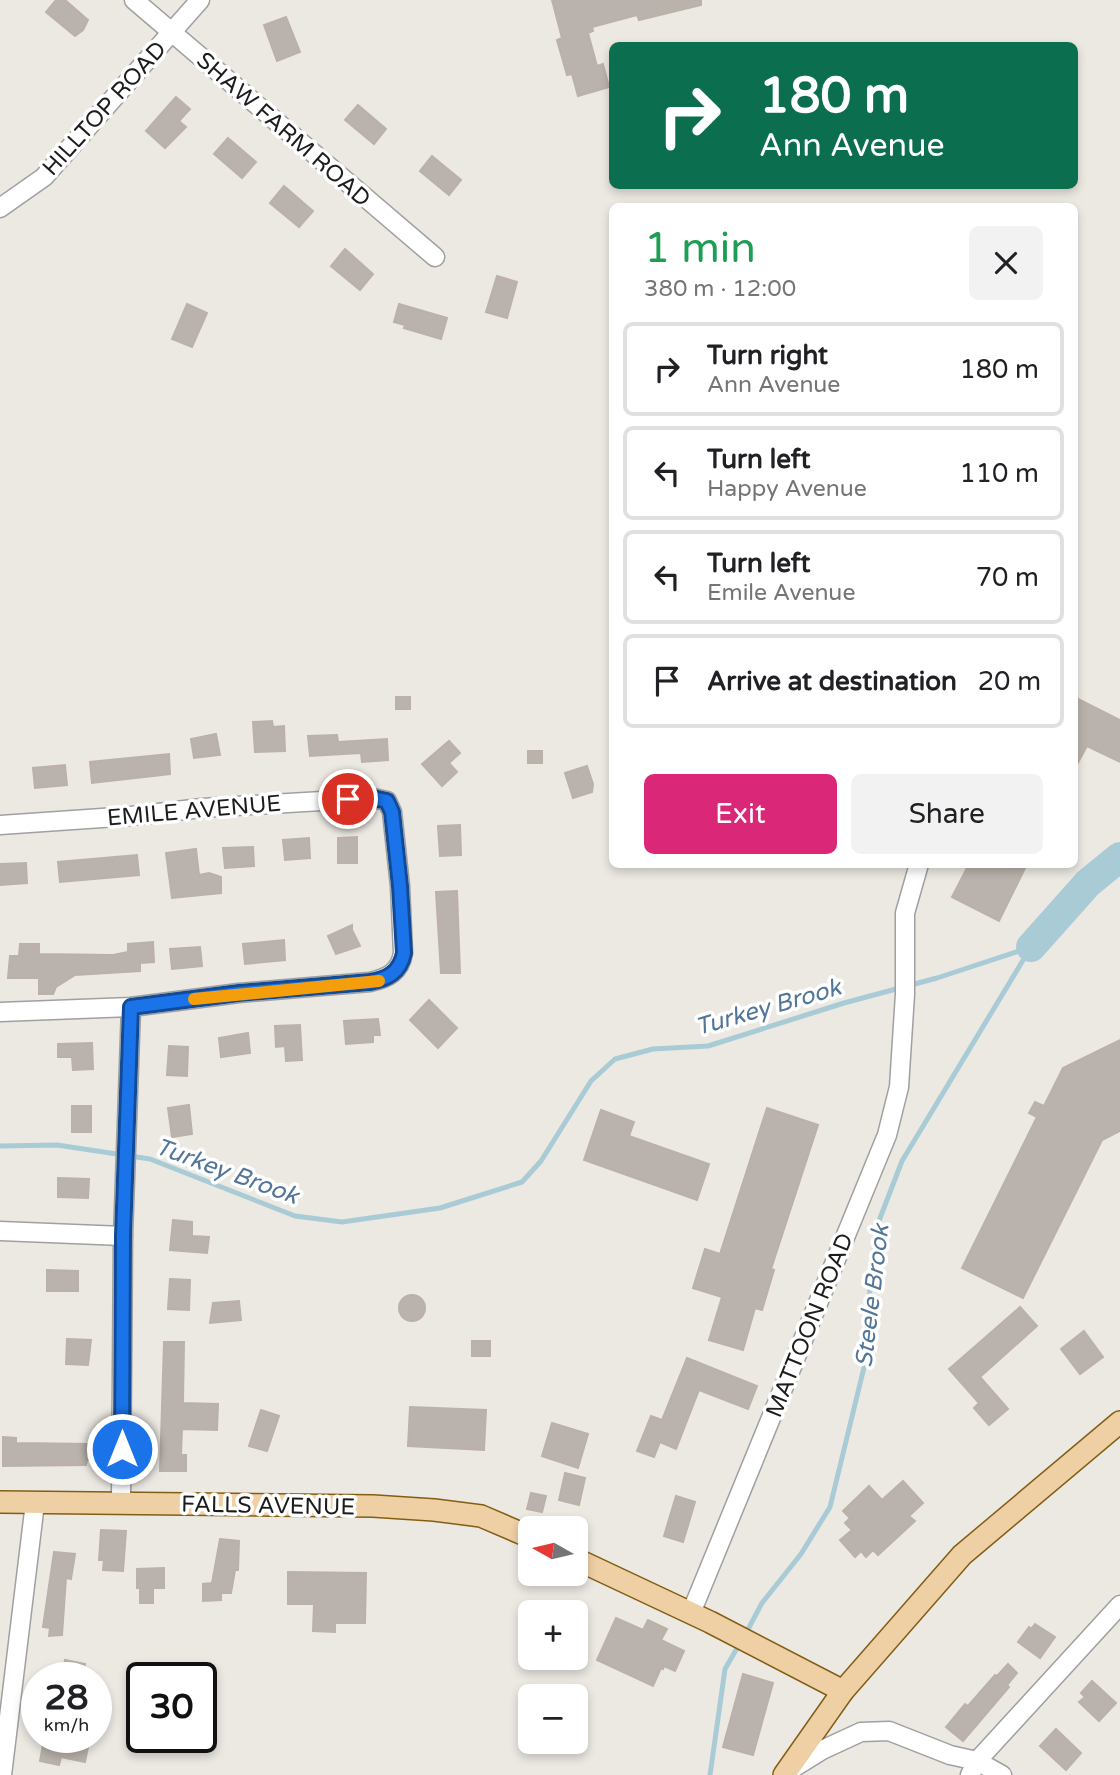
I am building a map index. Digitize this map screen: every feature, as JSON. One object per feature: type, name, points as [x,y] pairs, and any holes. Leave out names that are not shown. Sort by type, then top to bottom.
[{"type":"main road","points":[[784,1774],[843,1691],[962,1555],[1120,1422]]},
{"type":"main road","name":"FALLS AVENUE","points":[[0,1502],[373,1506],[481,1516],[518,1532]]},
{"type":"main road","points":[[588,1565],[843,1691]]},
{"type":"street","name":"SHAW FARM ROAD","points":[[134,0],[435,257]]},
{"type":"street","name":"HILLTOP ROAD","points":[[0,208],[44,177],[200,0]]},
{"type":"street","name":"EMILE AVENUE","points":[[0,825],[202,808],[373,798],[387,801],[392,812],[404,953],[402,964],[394,974],[370,982],[239,993],[131,1007]]},
{"type":"street","name":"MATTOON ROAD","points":[[700,1618],[887,1135],[899,1087],[905,994],[905,913],[918,868]]},
{"type":"street","points":[[0,1012],[131,1007],[123,1236],[121,1502]]},
{"type":"street","points":[[0,1231],[123,1236]]},
{"type":"street","points":[[2,1773],[35,1503]]},
{"type":"street","points":[[974,1768],[1120,1605]]},
{"type":"street","points":[[784,1774],[822,1750],[861,1732],[889,1731],[950,1755],[974,1768],[1002,1775]]},
{"type":"building","points":[[56,0],[65,0],[88,20],[83,30],[75,36],[46,12]]},
{"type":"building","points":[[552,0],[701,0],[701,5],[639,20],[637,15],[592,27],[593,31],[588,33],[597,66],[603,64],[609,87],[578,96],[572,74],[567,75],[557,40],[562,38]]},
{"type":"building","points":[[286,17],[300,52],[277,61],[264,25]]},
{"type":"building","points":[[176,97],[190,109],[179,121],[186,127],[165,148],[146,131]]},
{"type":"building","points":[[358,105],[386,129],[374,144],[345,120]]},
{"type":"building","points":[[228,138],[256,162],[242,178],[214,154]]},
{"type":"building","points":[[432,156],[461,180],[449,195],[420,171]]},
{"type":"building","points":[[284,186],[313,211],[299,227],[270,203]]},
{"type":"building","points":[[345,249],[373,274],[360,290],[331,266]]},
{"type":"building","points":[[497,276],[517,282],[507,318],[486,312]]},
{"type":"building","points":[[187,304],[207,313],[192,347],[172,339]]},
{"type":"building","points":[[399,304],[447,318],[441,339],[404,328],[405,325],[394,322]]},
{"type":"building","points":[[396,697],[410,697],[410,709],[396,709]]},
{"type":"building","points":[[1078,699],[1120,720],[1120,762],[1087,746],[1078,763]]},
{"type":"building","points":[[272,721],[273,727],[284,726],[285,751],[255,752],[253,722]]},
{"type":"building","points":[[216,734],[220,755],[194,758],[191,739]]},
{"type":"building","points":[[337,735],[338,742],[387,739],[388,760],[362,762],[361,753],[310,756],[308,736]]},
{"type":"building","points":[[449,741],[460,753],[449,763],[457,772],[442,786],[422,764]]},
{"type":"building","points":[[528,751],[542,751],[542,763],[528,763]]},
{"type":"building","points":[[169,754],[170,774],[92,783],[90,762]]},
{"type":"building","points":[[65,765],[67,785],[35,788],[33,768]]},
{"type":"building","points":[[587,766],[593,784],[592,792],[573,798],[565,773]]},
{"type":"building","points":[[460,825],[461,855],[440,856],[438,826]]},
{"type":"building","points":[[357,837],[357,863],[338,863],[338,838]]},
{"type":"building","points":[[309,838],[310,858],[285,860],[283,840]]},
{"type":"building","points":[[253,847],[254,866],[225,868],[223,848]]},
{"type":"building","points":[[196,849],[199,875],[209,873],[221,877],[221,893],[172,898],[166,853]]},
{"type":"building","points":[[137,855],[139,875],[60,882],[58,862]]},
{"type":"building","points":[[26,863],[27,883],[0,885],[0,864]]},
{"type":"building","points":[[967,868],[1025,868],[999,921],[952,897]]},
{"type":"building","points":[[457,891],[460,973],[441,973],[436,892]]},
{"type":"building","points":[[352,925],[360,946],[336,954],[328,936]]},
{"type":"building","points":[[284,940],[285,960],[245,964],[243,944]]},
{"type":"building","points":[[153,942],[154,962],[140,963],[140,971],[75,975],[56,987],[53,994],[39,994],[39,978],[8,978],[10,956],[19,956],[20,944],[39,944],[39,954],[113,955],[128,952],[128,944]]},
{"type":"building","points":[[200,947],[202,966],[172,969],[170,949]]},
{"type":"building","points":[[429,1000],[457,1028],[438,1048],[410,1020]]},
{"type":"building","points":[[378,1019],[380,1035],[373,1035],[373,1042],[346,1044],[344,1021]]},
{"type":"building","points":[[300,1025],[302,1060],[286,1061],[285,1046],[276,1047],[275,1026]]},
{"type":"building","points":[[248,1033],[250,1053],[221,1057],[219,1038]]},
{"type":"building","points":[[1120,1040],[1120,1131],[1102,1140],[1023,1298],[962,1268],[1037,1117],[1029,1113],[1035,1102],[1044,1106],[1063,1068]]},
{"type":"building","points":[[92,1043],[93,1069],[73,1070],[72,1057],[58,1057],[58,1044]]},
{"type":"building","points":[[169,1046],[188,1047],[187,1076],[167,1075]]},
{"type":"building","points":[[189,1105],[192,1134],[172,1137],[168,1108]]},
{"type":"building","points":[[72,1106],[91,1106],[91,1132],[72,1132]]},
{"type":"building","points":[[767,1108],[818,1125],[771,1269],[774,1270],[762,1310],[755,1308],[743,1350],[709,1340],[722,1297],[693,1288],[705,1249],[720,1254]]},
{"type":"building","points":[[601,1110],[634,1122],[629,1136],[709,1164],[697,1200],[584,1160]]},
{"type":"building","points":[[58,1178],[89,1179],[88,1198],[58,1197]]},
{"type":"building","points":[[173,1220],[192,1222],[192,1236],[209,1237],[207,1253],[170,1250]]},
{"type":"building","points":[[47,1270],[78,1271],[78,1291],[47,1291]]},
{"type":"building","points":[[170,1279],[190,1280],[189,1310],[168,1309]]},
{"type":"building","points":[[412,1295],[421,1299],[425,1308],[421,1317],[412,1321],[403,1317],[399,1308],[403,1299]]},
{"type":"building","points":[[239,1301],[241,1320],[210,1323],[213,1303]]},
{"type":"building","points":[[1020,1307],[1037,1326],[980,1377],[1008,1409],[989,1425],[974,1408],[979,1403],[949,1369]]},
{"type":"building","points":[[1084,1331],[1103,1357],[1080,1374],[1061,1349]]},
{"type":"building","points":[[67,1339],[91,1340],[88,1365],[66,1364]]},
{"type":"building","points":[[472,1341],[490,1341],[490,1356],[472,1356]]},
{"type":"building","points":[[164,1342],[184,1342],[183,1403],[218,1404],[217,1430],[182,1429],[181,1455],[186,1455],[186,1471],[160,1471]]},
{"type":"building","points":[[687,1358],[757,1386],[748,1409],[699,1390],[676,1449],[660,1442],[654,1457],[637,1451],[651,1416],[662,1420]]},
{"type":"building","points":[[410,1407],[486,1410],[484,1450],[408,1446]]},
{"type":"building","points":[[261,1410],[279,1416],[267,1451],[249,1446]]},
{"type":"building","points":[[552,1423],[588,1434],[578,1468],[542,1456]]},
{"type":"building","points":[[3,1437],[16,1438],[16,1443],[92,1444],[92,1460],[87,1460],[86,1465],[3,1466]]},
{"type":"building","points":[[565,1473],[585,1478],[579,1505],[559,1500]]},
{"type":"building","points":[[903,1481],[923,1503],[909,1516],[915,1521],[878,1555],[873,1550],[866,1557],[861,1551],[855,1557],[840,1540],[852,1530],[845,1523],[850,1518],[843,1511],[869,1486],[882,1500]]},
{"type":"building","points":[[531,1493],[546,1496],[542,1512],[527,1509]]},
{"type":"building","points":[[676,1496],[695,1502],[683,1542],[664,1536]]},
{"type":"building","points":[[101,1530],[126,1531],[123,1571],[103,1570],[104,1560],[99,1560]]},
{"type":"building","points":[[220,1539],[239,1541],[238,1570],[235,1570],[231,1593],[221,1593],[221,1600],[203,1601],[203,1584],[212,1583]]},
{"type":"building","points":[[54,1552],[75,1554],[71,1579],[66,1578],[62,1635],[49,1636],[50,1628],[43,1627]]},
{"type":"building","points":[[164,1568],[164,1588],[153,1588],[153,1603],[140,1603],[137,1569]]},
{"type":"building","points":[[288,1572],[366,1573],[365,1623],[335,1623],[335,1632],[313,1631],[314,1604],[288,1604]]},
{"type":"building","points":[[616,1618],[643,1630],[648,1620],[667,1629],[661,1640],[684,1651],[675,1671],[664,1666],[661,1668],[653,1686],[597,1660]]},
{"type":"building","points":[[1035,1624],[1055,1637],[1040,1658],[1018,1642],[1029,1627],[1031,1629]]},
{"type":"building","points":[[1008,1664],[1017,1673],[1007,1685],[1009,1687],[963,1741],[946,1727],[965,1704],[968,1706]]},
{"type":"building","points":[[743,1674],[773,1683],[753,1755],[723,1747]]},
{"type":"building","points":[[1092,1681],[1116,1703],[1099,1721],[1079,1702],[1085,1697],[1081,1693]]},
{"type":"building","points":[[1056,1729],[1081,1753],[1066,1770],[1040,1746]]},
{"type":"building","points":[[41,1753],[87,1753],[85,1762],[61,1757],[59,1765],[40,1761]]},
{"type":"waterway","name":"Steele Brook","points":[[1031,947],[1088,883],[1120,857]]},
{"type":"waterway","name":"Turkey Brook","points":[[0,1146],[57,1145],[150,1159],[295,1216],[342,1222],[440,1208],[522,1182],[541,1161],[591,1081],[615,1059],[653,1049],[708,1046],[1031,947]]},
{"type":"waterway","name":"Steele Brook","points":[[745,1635],[762,1603],[801,1554],[830,1507],[868,1351],[870,1285],[877,1226],[902,1161],[1031,947]]},
{"type":"waterway","name":"Steele Brook","points":[[710,1775],[725,1669],[740,1643]]},
{"type":"slow traffic","points":[[194,999],[379,981]]},
{"type":"route","points":[[122,1449],[123,1236],[131,1007],[239,993],[370,982],[394,974],[402,964],[404,953],[392,812],[387,801],[373,798],[348,799]]}]
